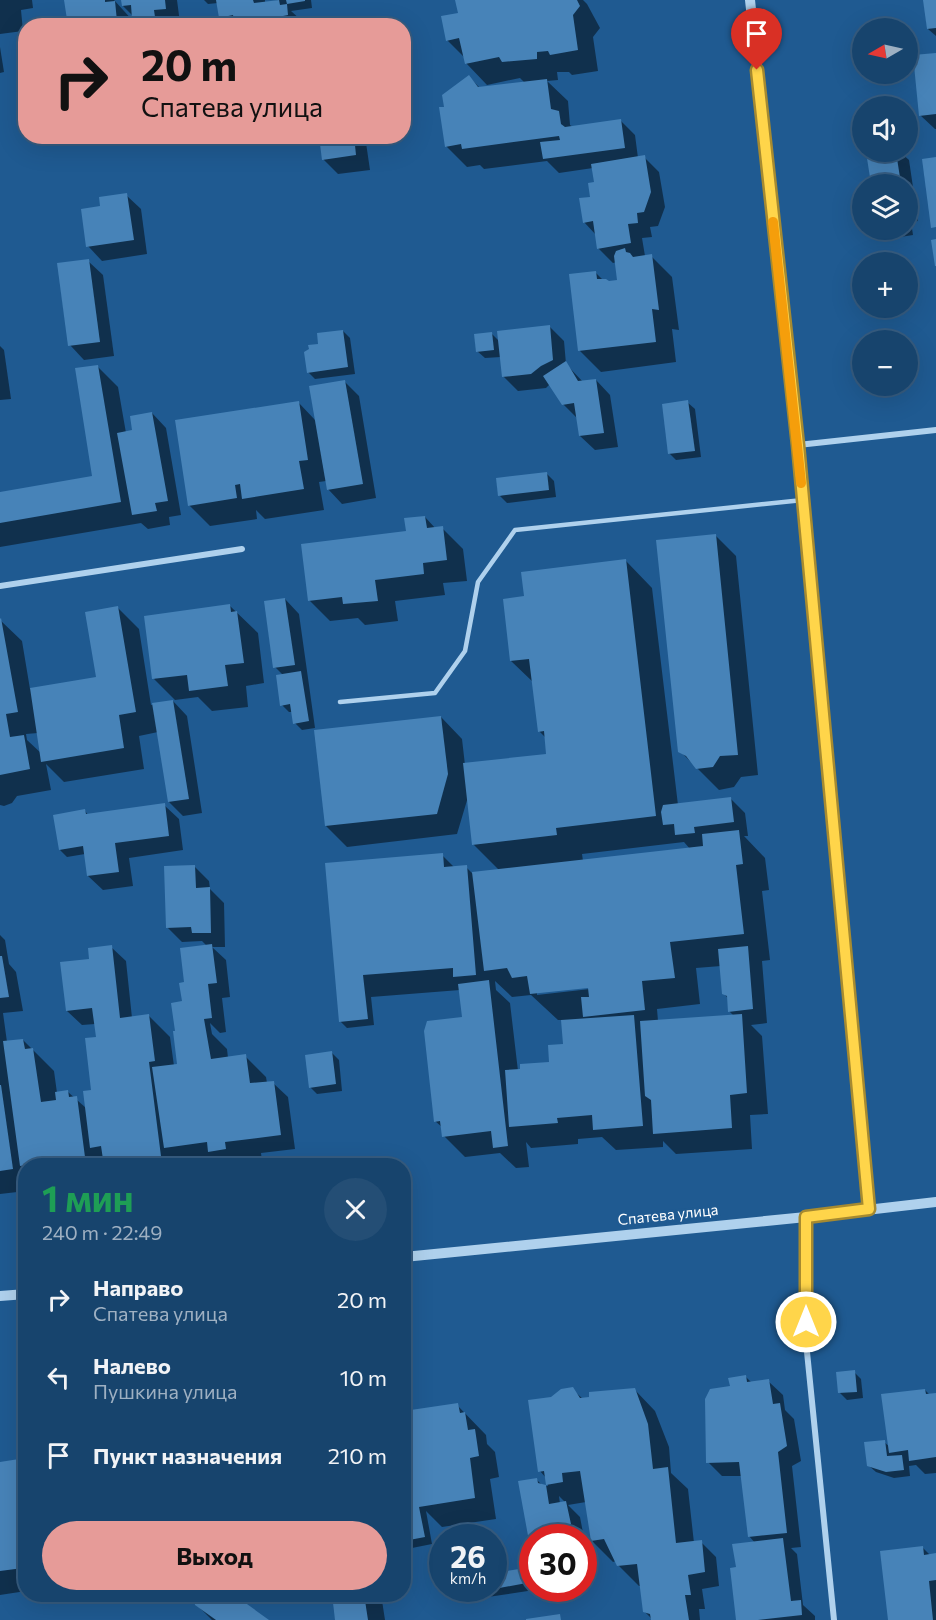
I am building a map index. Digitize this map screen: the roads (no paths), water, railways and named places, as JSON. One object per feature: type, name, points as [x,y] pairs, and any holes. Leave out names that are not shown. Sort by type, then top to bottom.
[{"type":"street","points":[[750,0],[798,445],[869,1209]]},
{"type":"street","points":[[798,445],[936,430]]},
{"type":"street","points":[[0,586],[242,549]]},
{"type":"street","name":"Спатева улица","points":[[411,1256],[936,1202]]},
{"type":"street","points":[[806,1217],[806,1342],[834,1620]]},
{"type":"street","points":[[0,1296],[18,1295]]},
{"type":"lane","points":[[340,702],[435,693],[465,651],[478,582],[515,530],[803,500]]}]
